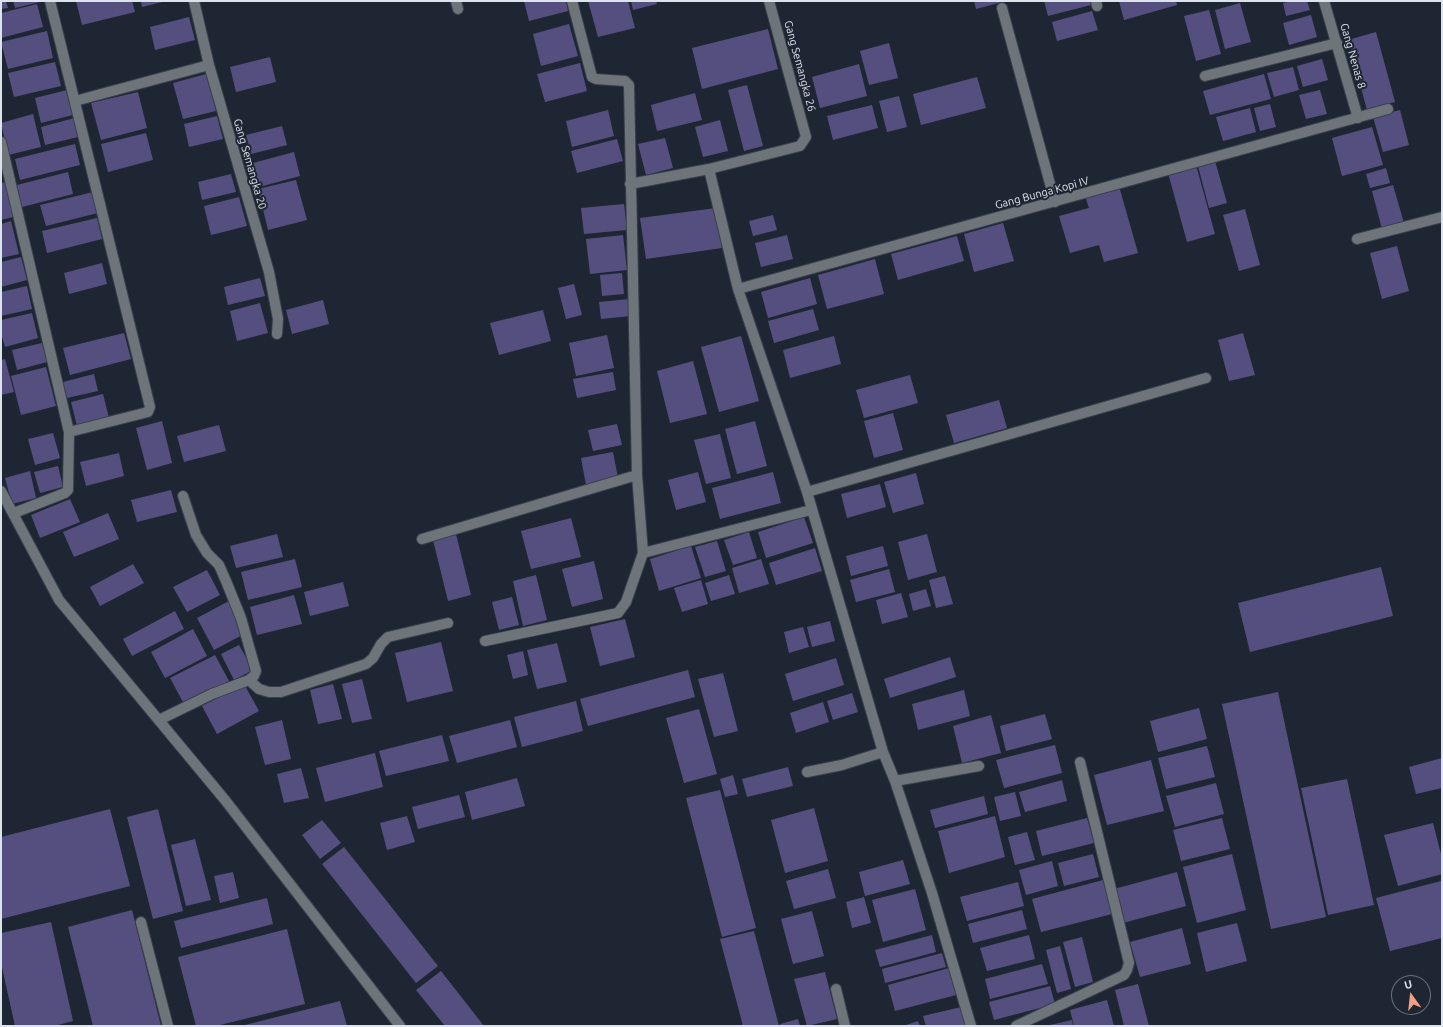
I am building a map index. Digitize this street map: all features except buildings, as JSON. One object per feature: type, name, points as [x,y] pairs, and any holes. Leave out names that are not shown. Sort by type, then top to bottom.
[{"type":"street","points":[[50,1],[150,407],[148,412],[69,432]]},
{"type":"street","name":"Gang Semangka 20","points":[[194,1],[209,65],[269,272],[278,320],[277,334]]},
{"type":"street","points":[[485,641],[618,613],[626,602],[643,553],[637,475],[629,83],[625,81],[594,78],[572,1]]},
{"type":"street","name":"Gang Semangka 26","points":[[709,169],[800,146],[806,137],[770,1]]},
{"type":"street","name":"Gang Nenas 8","points":[[1324,1],[1337,43],[1355,119]]},
{"type":"street","points":[[1002,8],[1055,202]]},
{"type":"street","points":[[1205,76],[1337,43]]},
{"type":"street","points":[[75,101],[209,65]]},
{"type":"street","name":"Gang Bunga Kopi IV","points":[[738,289],[1388,109]]},
{"type":"street","points":[[1,142],[69,432],[68,490],[65,493],[14,514]]},
{"type":"street","points":[[630,184],[709,169],[738,289],[807,492],[883,752],[895,781],[932,893],[971,1026]]},
{"type":"street","points":[[1357,239],[1442,217]]},
{"type":"street","points":[[807,492],[1206,378]]},
{"type":"street","points":[[422,540],[637,475]]},
{"type":"street","points":[[1,492],[59,600],[225,800],[400,1026]]},
{"type":"street","points":[[159,720],[212,694],[249,680],[254,676],[256,670],[242,618],[219,565],[207,553],[196,535],[183,496]]},
{"type":"street","points":[[643,553],[812,510]]},
{"type":"street","points":[[249,680],[259,688],[269,692],[281,692],[366,664],[373,658],[381,644],[388,637],[448,623]]},
{"type":"street","points":[[807,772],[842,765],[883,752]]},
{"type":"street","points":[[1016,1026],[1028,1024],[1124,975],[1129,963],[1080,762]]},
{"type":"street","points":[[895,781],[979,766]]},
{"type":"street","points":[[141,922],[168,1026]]},
{"type":"street","points":[[836,989],[845,1026]]}]
